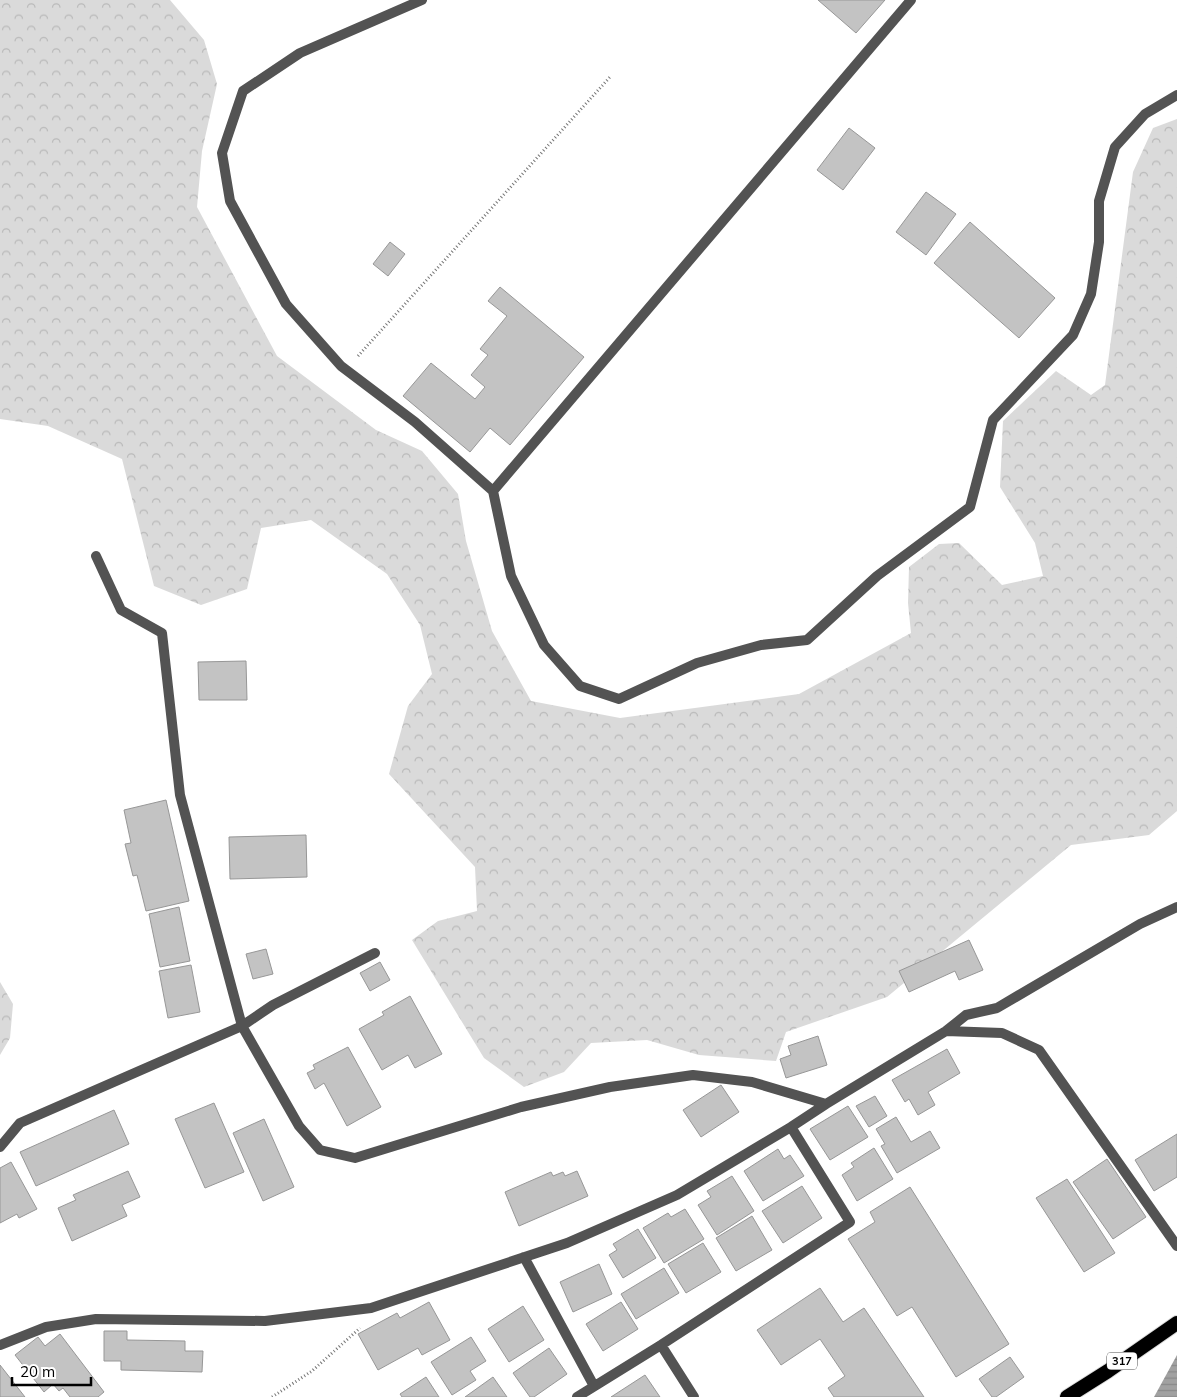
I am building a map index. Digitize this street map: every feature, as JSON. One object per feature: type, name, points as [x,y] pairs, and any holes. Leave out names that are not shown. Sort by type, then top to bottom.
[{"type":"highway","name":"317","points":[[1067,1397],[1177,1324]]},
{"type":"street","points":[[422,0],[300,53],[243,91],[222,153],[230,201],[286,304],[341,366],[415,422],[493,491],[511,576],[544,645],[580,686],[619,699],[697,663],[761,645],[807,640],[877,576],[970,507],[993,420],[1073,335],[1091,294],[1099,242],[1100,201],[1115,147],[1145,114],[1177,95]]},
{"type":"street","points":[[493,491],[912,0]]},
{"type":"street","points":[[96,556],[121,610],[162,633],[180,794],[242,1026],[299,1126],[320,1150],[355,1158],[521,1107],[610,1087],[693,1075],[752,1082],[826,1104]]},
{"type":"street","points":[[0,1345],[46,1327],[96,1319],[265,1321],[371,1308],[567,1243],[677,1195],[791,1128],[826,1104],[946,1031],[966,1015],[997,1008],[1140,924],[1177,907]]},
{"type":"street","points":[[0,1147],[20,1123],[242,1026],[273,1004],[375,953]]},
{"type":"street","points":[[946,1031],[1002,1033],[1039,1050],[1177,1246]]},
{"type":"street","points":[[577,1397],[661,1345],[850,1222],[791,1128]]},
{"type":"street","points":[[524,1257],[594,1386]]},
{"type":"street","points":[[661,1345],[694,1397]]},
{"type":"path","points":[[346,369],[610,77]]},
{"type":"path","points":[[272,1397],[312,1371],[344,1343],[368,1321],[371,1308]]},
{"type":"green space","points":[[0,0],[170,0],[204,40],[217,84],[202,151],[197,207],[277,356],[376,430],[422,451],[458,494],[466,541],[492,631],[531,701],[620,718],[799,694],[911,633],[908,603],[909,567],[939,544],[959,543],[1002,585],[1043,576],[1035,543],[1000,487],[1003,421],[1056,371],[1091,395],[1105,385],[1133,172],[1153,128],[1177,119],[1177,811],[1149,835],[1071,845],[887,997],[786,1032],[776,1061],[699,1055],[647,1040],[591,1043],[564,1072],[524,1087],[484,1058],[412,940],[438,921],[477,911],[475,867],[389,774],[408,706],[432,674],[420,625],[387,574],[311,520],[261,528],[247,589],[201,605],[154,586],[122,459],[48,426],[0,419]]},
{"type":"green space","points":[[0,982],[13,1004],[10,1038],[0,1055]]},
{"type":"shaded area","points":[[1177,1355],[1177,1397],[1154,1397]]},
{"type":"building","points":[[818,0],[885,0],[856,33]]},
{"type":"building","points":[[849,128],[875,148],[843,190],[817,170]]},
{"type":"building","points":[[926,192],[956,214],[926,255],[896,232]]},
{"type":"building","points":[[970,222],[1055,298],[1019,338],[934,263]]},
{"type":"building","points":[[390,242],[405,254],[388,276],[373,264]]},
{"type":"building","points":[[500,287],[584,357],[510,445],[490,428],[470,452],[403,396],[431,363],[475,399],[485,387],[471,375],[488,355],[480,349],[507,316],[488,301]]},
{"type":"building","points":[[246,661],[247,700],[199,700],[198,662]]},
{"type":"building","points":[[166,800],[189,901],[146,911],[137,875],[133,876],[125,844],[131,843],[124,810]]},
{"type":"building","points":[[306,835],[307,877],[230,879],[229,837]]},
{"type":"building","points":[[179,907],[190,961],[160,967],[149,914]]},
{"type":"building","points":[[969,940],[983,970],[959,980],[955,971],[909,992],[899,971]]},
{"type":"building","points":[[266,949],[273,974],[253,979],[246,954]]},
{"type":"building","points":[[380,962],[390,980],[370,991],[360,973]]},
{"type":"building","points":[[191,965],[200,1012],[168,1018],[159,971]]},
{"type":"building","points":[[410,996],[442,1054],[415,1068],[408,1055],[382,1070],[359,1029],[384,1015],[382,1012]]},
{"type":"building","points":[[818,1036],[827,1065],[786,1078],[780,1059],[791,1055],[788,1046]]},
{"type":"building","points":[[348,1047],[381,1107],[347,1126],[324,1083],[315,1089],[307,1073],[315,1069],[313,1065]]},
{"type":"building","points":[[947,1049],[960,1073],[928,1092],[935,1105],[918,1115],[909,1099],[905,1102],[892,1080]]},
{"type":"building","points":[[721,1085],[739,1112],[701,1137],[683,1110]]},
{"type":"building","points":[[875,1096],[887,1116],[869,1127],[856,1106]]},
{"type":"building","points":[[214,1103],[244,1172],[205,1188],[175,1119]]},
{"type":"building","points":[[848,1106],[868,1137],[830,1160],[810,1129]]},
{"type":"building","points":[[114,1110],[129,1144],[36,1186],[20,1152]]},
{"type":"building","points":[[896,1117],[911,1142],[930,1131],[940,1148],[897,1173],[881,1146],[885,1144],[876,1129]]},
{"type":"building","points":[[264,1119],[294,1187],[263,1201],[233,1133]]},
{"type":"building","points":[[1177,1134],[1177,1177],[1154,1191],[1135,1160]]},
{"type":"building","points":[[874,1148],[893,1179],[857,1201],[842,1175],[854,1167],[851,1163]]},
{"type":"building","points":[[778,1149],[784,1159],[790,1155],[804,1176],[763,1201],[744,1171]]},
{"type":"building","points":[[1107,1159],[1146,1217],[1113,1239],[1073,1182]]},
{"type":"building","points":[[11,1162],[37,1209],[19,1218],[17,1214],[0,1223],[0,1168]]},
{"type":"building","points":[[128,1171],[140,1197],[122,1205],[127,1216],[72,1241],[58,1208],[76,1200],[73,1195]]},
{"type":"building","points":[[577,1171],[588,1196],[519,1226],[505,1192],[551,1172],[553,1176],[563,1172],[565,1176]]},
{"type":"building","points":[[732,1176],[754,1211],[717,1235],[698,1205],[711,1197],[707,1191]]},
{"type":"building","points":[[1067,1179],[1115,1253],[1084,1272],[1036,1198]]},
{"type":"building","points":[[802,1186],[822,1218],[783,1243],[762,1211]]},
{"type":"building","points":[[910,1187],[1009,1344],[956,1377],[912,1307],[897,1316],[848,1239],[875,1222],[870,1212]]},
{"type":"building","points":[[685,1209],[704,1239],[664,1263],[643,1228],[668,1213],[671,1217]]},
{"type":"building","points":[[752,1216],[772,1250],[736,1271],[716,1238]]},
{"type":"building","points":[[638,1229],[656,1258],[623,1278],[609,1255],[617,1250],[613,1244]]},
{"type":"building","points":[[703,1243],[721,1272],[686,1293],[668,1264]]},
{"type":"building","points":[[599,1264],[612,1294],[573,1312],[560,1282]]},
{"type":"building","points":[[664,1268],[679,1293],[636,1319],[621,1294]]},
{"type":"building","points":[[820,1288],[843,1322],[864,1308],[924,1397],[834,1397],[828,1388],[845,1376],[820,1339],[781,1365],[757,1330]]},
{"type":"building","points":[[429,1302],[450,1340],[422,1355],[418,1348],[378,1370],[358,1334],[397,1313],[400,1318]]},
{"type":"building","points":[[621,1302],[638,1329],[603,1351],[586,1324]]},
{"type":"building","points":[[523,1306],[544,1340],[509,1362],[488,1329]]},
{"type":"building","points":[[104,1331],[127,1331],[127,1340],[185,1341],[185,1351],[203,1351],[202,1372],[121,1370],[121,1361],[104,1361]]},
{"type":"building","points":[[60,1334],[104,1392],[98,1397],[70,1397],[63,1388],[59,1391],[53,1384],[44,1392],[15,1355],[38,1337],[45,1346]]},
{"type":"building","points":[[471,1337],[486,1361],[470,1371],[476,1380],[452,1395],[431,1362]]},
{"type":"building","points":[[549,1348],[567,1374],[534,1397],[530,1397],[513,1373]]},
{"type":"building","points":[[1010,1357],[1024,1377],[996,1397],[992,1397],[979,1379]]},
{"type":"building","points":[[0,1365],[25,1397],[0,1397]]},
{"type":"building","points":[[645,1375],[660,1397],[611,1397]]},
{"type":"building","points":[[426,1377],[439,1397],[402,1397],[400,1394]]},
{"type":"building","points":[[493,1377],[507,1397],[465,1397]]}]
